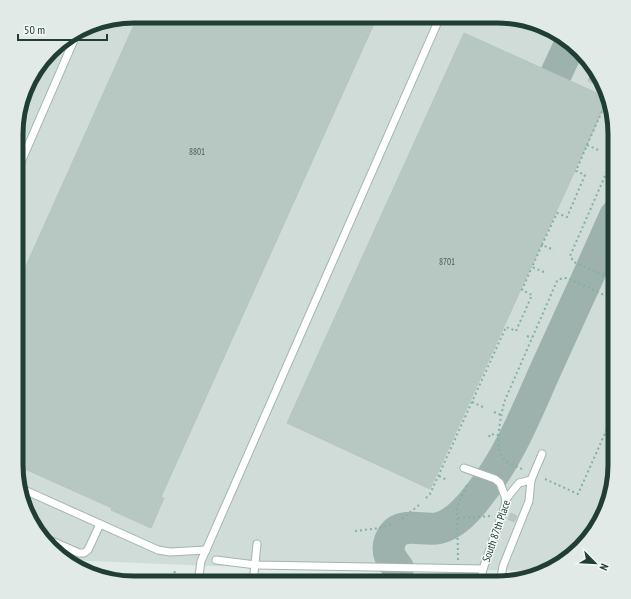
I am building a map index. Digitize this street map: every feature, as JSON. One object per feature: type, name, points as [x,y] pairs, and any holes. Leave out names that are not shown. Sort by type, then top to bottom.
[{"type":"lane","points":[[199,576],[201,561],[437,23]]},
{"type":"lane","points":[[23,157],[74,41]]},
{"type":"lane","points":[[531,480],[542,454]]},
{"type":"lane","points":[[464,468],[495,479],[500,483],[506,499]]},
{"type":"lane","name":"South 87th Place","points":[[482,576],[506,499],[519,483],[531,480],[529,500],[503,566],[501,576]]},
{"type":"lane","points":[[26,491],[158,550],[170,552],[206,550]]},
{"type":"lane","points":[[54,542],[79,553],[84,553],[88,550],[100,524]]},
{"type":"lane","points":[[254,576],[257,544]]},
{"type":"lane","points":[[216,560],[256,565],[483,569]]},
{"type":"path","points":[[426,498],[430,494],[439,476],[506,327],[516,331],[532,295],[522,290],[557,212],[567,217],[586,175],[576,171],[604,106]]},
{"type":"path","points":[[587,145],[598,150]]},
{"type":"path","points":[[608,169],[570,256],[574,262],[608,277]]},
{"type":"path","points":[[542,245],[554,250]]},
{"type":"path","points":[[532,267],[544,272]]},
{"type":"path","points":[[522,469],[509,463],[502,456],[500,448],[501,415],[505,400],[559,279],[567,278],[608,297]]},
{"type":"path","points":[[527,336],[532,338]]},
{"type":"path","points":[[472,402],[483,407]]},
{"type":"path","points":[[494,412],[501,415]]},
{"type":"path","points":[[545,479],[578,494],[608,427]]},
{"type":"path","points":[[489,437],[490,434],[500,435]]},
{"type":"path","points":[[439,476],[447,480]]},
{"type":"path","points":[[458,569],[457,507],[467,485]]},
{"type":"path","points":[[402,519],[419,505]]},
{"type":"path","points":[[458,518],[493,516]]},
{"type":"path","points":[[355,531],[380,528],[391,524]]},
{"type":"path","points":[[174,576],[175,570]]},
{"type":"shaded area","points":[[134,23],[505,23],[526,27],[546,34],[565,46],[581,61],[600,91],[608,126],[608,473],[602,501],[597,514],[585,533],[570,549],[559,557],[540,568],[530,571],[210,566],[77,560],[61,549],[50,538],[31,508],[23,473],[23,134],[25,112],[31,91],[50,61],[61,50],[85,34],[98,29],[119,24]]},
{"type":"building","points":[[135,23],[374,23],[161,497],[164,498],[151,528],[111,510],[112,508],[23,468],[23,273]]},
{"type":"building","points":[[464,33],[601,95],[604,106],[430,489],[287,423]]},
{"type":"building","points":[[591,75],[597,85],[588,81]]},
{"type":"building","points":[[511,513],[517,516],[514,522],[508,519]]},
{"type":"taxiway","points":[[556,74],[568,48]]},
{"type":"taxiway","points":[[398,568],[389,552],[390,541],[394,534],[405,528],[439,528],[456,520],[470,506],[489,482],[507,452],[523,420],[608,232]]}]
